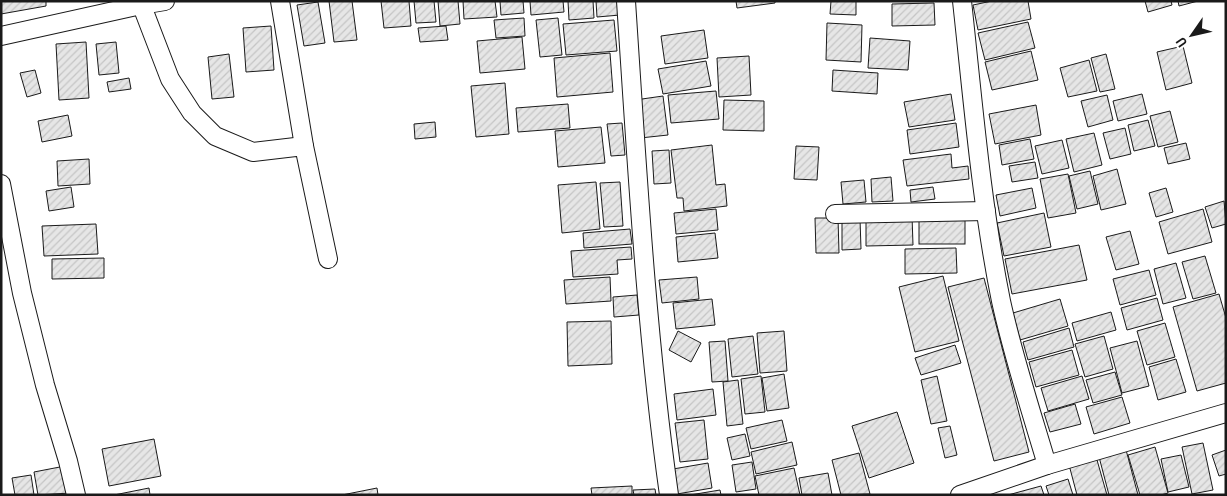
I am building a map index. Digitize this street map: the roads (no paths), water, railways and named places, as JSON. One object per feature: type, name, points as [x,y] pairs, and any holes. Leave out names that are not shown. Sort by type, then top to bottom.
[{"type":"street","points":[[1,36],[141,3],[165,1]]},
{"type":"street","points":[[280,1],[304,146],[328,259]]},
{"type":"street","points":[[626,1],[645,279],[656,389],[670,495]]},
{"type":"street","points":[[962,1],[986,211],[1001,302],[1018,368],[1047,465]]},
{"type":"street","points":[[141,3],[170,79],[192,113],[215,136],[253,152],[304,146]]},
{"type":"street","points":[[1,184],[22,293],[76,495]]},
{"type":"street","points":[[836,214],[986,211]]},
{"type":"street","points":[[960,495],[1047,465],[1226,413]]}]
